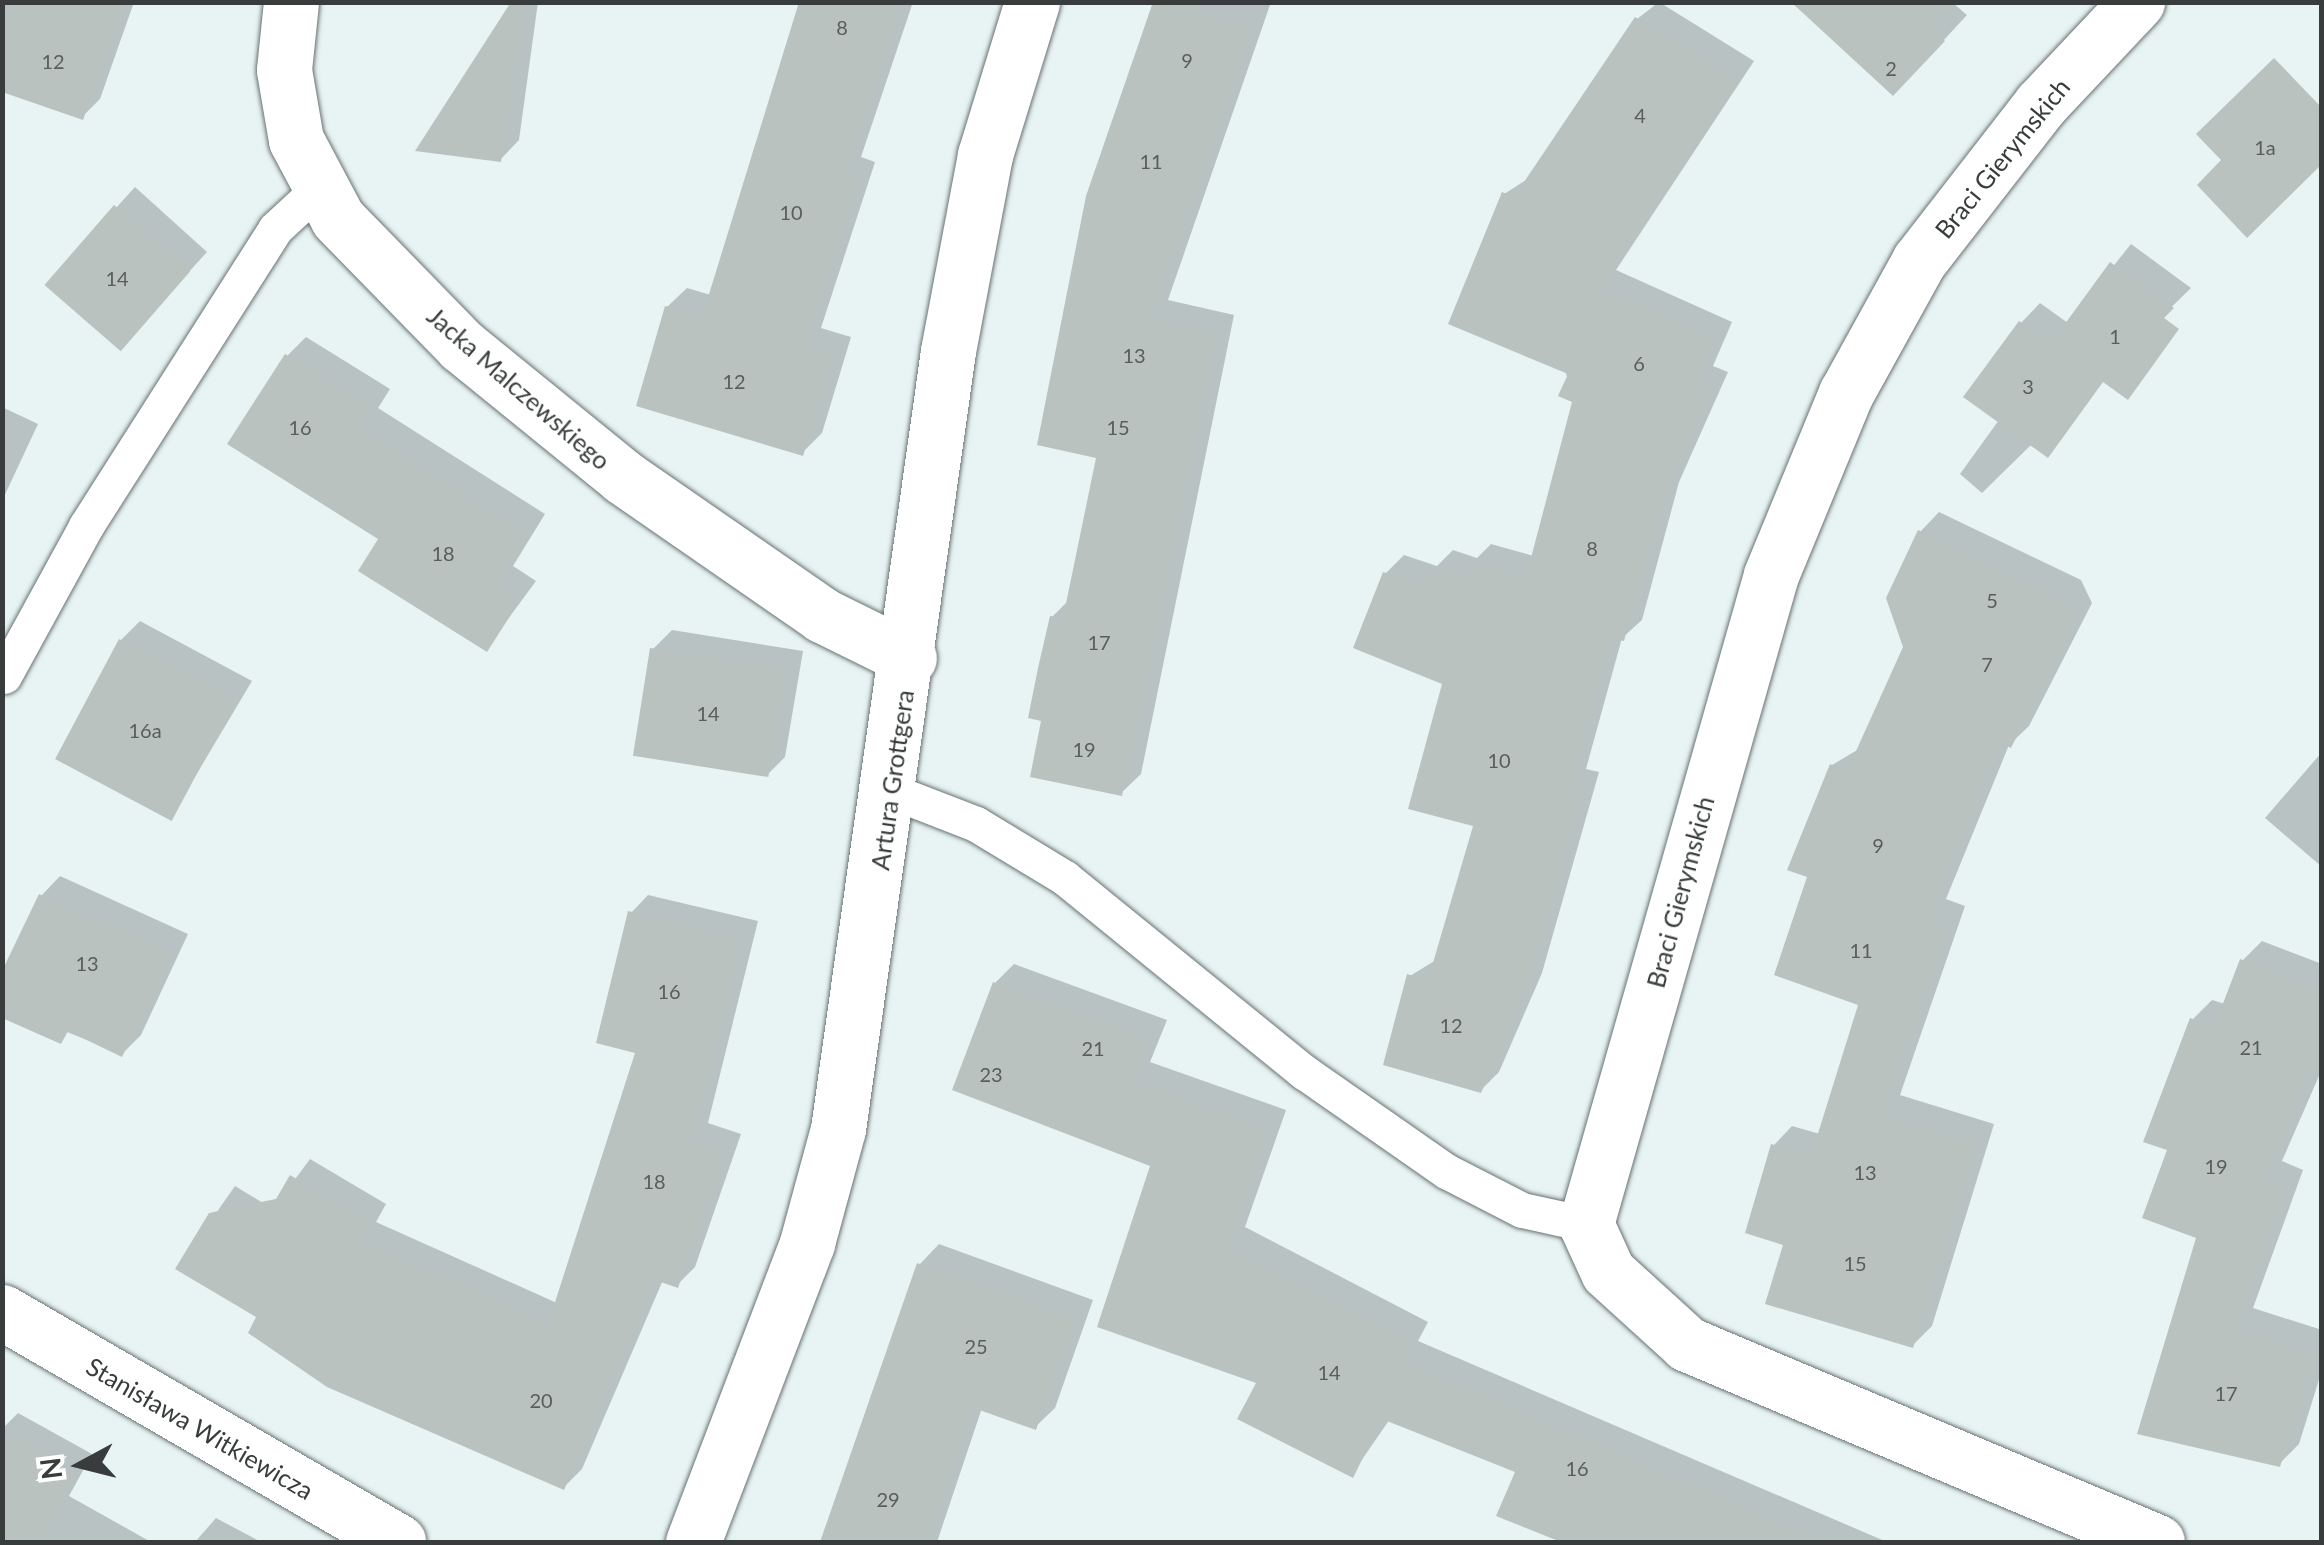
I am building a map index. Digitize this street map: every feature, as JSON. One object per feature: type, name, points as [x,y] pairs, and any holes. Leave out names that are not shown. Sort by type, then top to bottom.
[{"type":"street","name":"Jacka Malczewskiego","points":[[290,2],[284,70],[296,140],[318,190],[462,346],[622,477],[822,615],[910,658]]},
{"type":"street","name":"Artura Grottgera","points":[[693,1542],[806,1243],[832,1148],[891,792],[948,350],[985,155],[1032,2]]},
{"type":"street","name":"Braci Gierymskich","points":[[1586,1224],[1771,574],[1846,393],[1919,261],[2040,105],[2136,2]]},
{"type":"street","points":[[1586,1224],[1608,1272],[1687,1344],[2157,1542]]},
{"type":"street","name":"Stanisława Witkiewicza","points":[[2,1312],[398,1542]]},
{"type":"lane","points":[[4,676],[86,526],[275,229],[318,190]]},
{"type":"lane","points":[[891,792],[976,824],[1065,878],[1304,1072],[1446,1172],[1522,1210],[1586,1224]]},
{"type":"building","points":[[2,2],[124,2],[83,120],[2,92]]},
{"type":"building","points":[[511,2],[522,2],[501,162],[415,151]]},
{"type":"building","points":[[799,2],[902,2],[843,176],[857,181],[803,347],[833,356],[803,456],[636,406],[665,306],[702,317]]},
{"type":"building","points":[[1153,2],[1251,28],[1150,319],[1216,334],[1122,796],[1030,777],[1041,721],[1028,718],[1038,668],[1050,616],[1063,618],[1096,458],[1037,445],[1086,196]]},
{"type":"building","points":[[1791,2],[1957,2],[1932,30],[1945,41],[1893,96]]},
{"type":"building","points":[[1635,17],[1738,80],[1600,289],[1716,341],[1696,384],[1711,391],[1662,503],[1624,641],[1610,638],[1570,787],[1582,790],[1525,994],[1481,1093],[1383,1065],[1407,974],[1428,980],[1473,826],[1408,809],[1442,684],[1353,648],[1383,572],[1426,586],[1433,567],[1466,578],[1470,562],[1526,577],[1572,402],[1558,396],[1568,374],[1448,324],[1502,192],[1514,197]]},
{"type":"building","points":[[2274,58],[2322,108],[2322,164],[2247,238],[2197,185],[2221,160],[2196,134]]},
{"type":"building","points":[[114,205],[190,271],[121,351],[44,285]]},
{"type":"building","points":[[2110,262],[2174,308],[2164,318],[2179,329],[2128,400],[2103,382],[2048,458],[1963,397],[2019,321],[2051,343]]},
{"type":"building","points":[[285,354],[372,409],[360,428],[528,535],[496,587],[519,602],[487,652],[358,571],[378,539],[227,444]]},
{"type":"building","points":[[1918,530],[2062,599],[2073,624],[2011,748],[1999,743],[1928,919],[1948,926],[1882,1115],[1976,1144],[1913,1348],[1765,1304],[1783,1245],[1745,1233],[1771,1144],[1811,1156],[1858,1005],[1774,975],[1807,877],[1787,870],[1830,764],[1847,771],[1903,647],[1886,598]]},
{"type":"building","points":[[119,639],[236,701],[172,821],[55,759]]},
{"type":"building","points":[[650,648],[785,669],[768,777],[633,756]]},
{"type":"building","points":[[39,894],[171,954],[122,1057],[68,1031],[61,1044],[2,1018],[2,971]]},
{"type":"building","points":[[628,911],[741,939],[692,1141],[725,1152],[678,1288],[655,1280],[564,1490],[327,1387],[248,1333],[256,1317],[175,1269],[209,1213],[276,1199],[290,1175],[370,1223],[360,1240],[548,1324],[635,1053],[596,1043]]},
{"type":"building","points":[[2240,959],[2322,990],[2322,1071],[2308,1067],[2265,1181],[2286,1189],[2235,1328],[2315,1353],[2280,1467],[2137,1434],[2196,1238],[2142,1218],[2167,1150],[2143,1142],[2190,1018],[2214,1027]]},
{"type":"building","points":[[993,982],[1149,1039],[1133,1081],[1269,1129],[1228,1247],[1411,1341],[1401,1360],[1826,1542],[1561,1542],[1496,1516],[1515,1472],[1382,1419],[1353,1478],[1237,1419],[1256,1383],[1097,1327],[1150,1166],[952,1090]]},
{"type":"building","points":[[917,1263],[1075,1319],[1036,1430],[971,1407],[926,1542],[820,1542]]},
{"type":"building","points":[[2,1431],[77,1472],[38,1542],[2,1542]]}]
